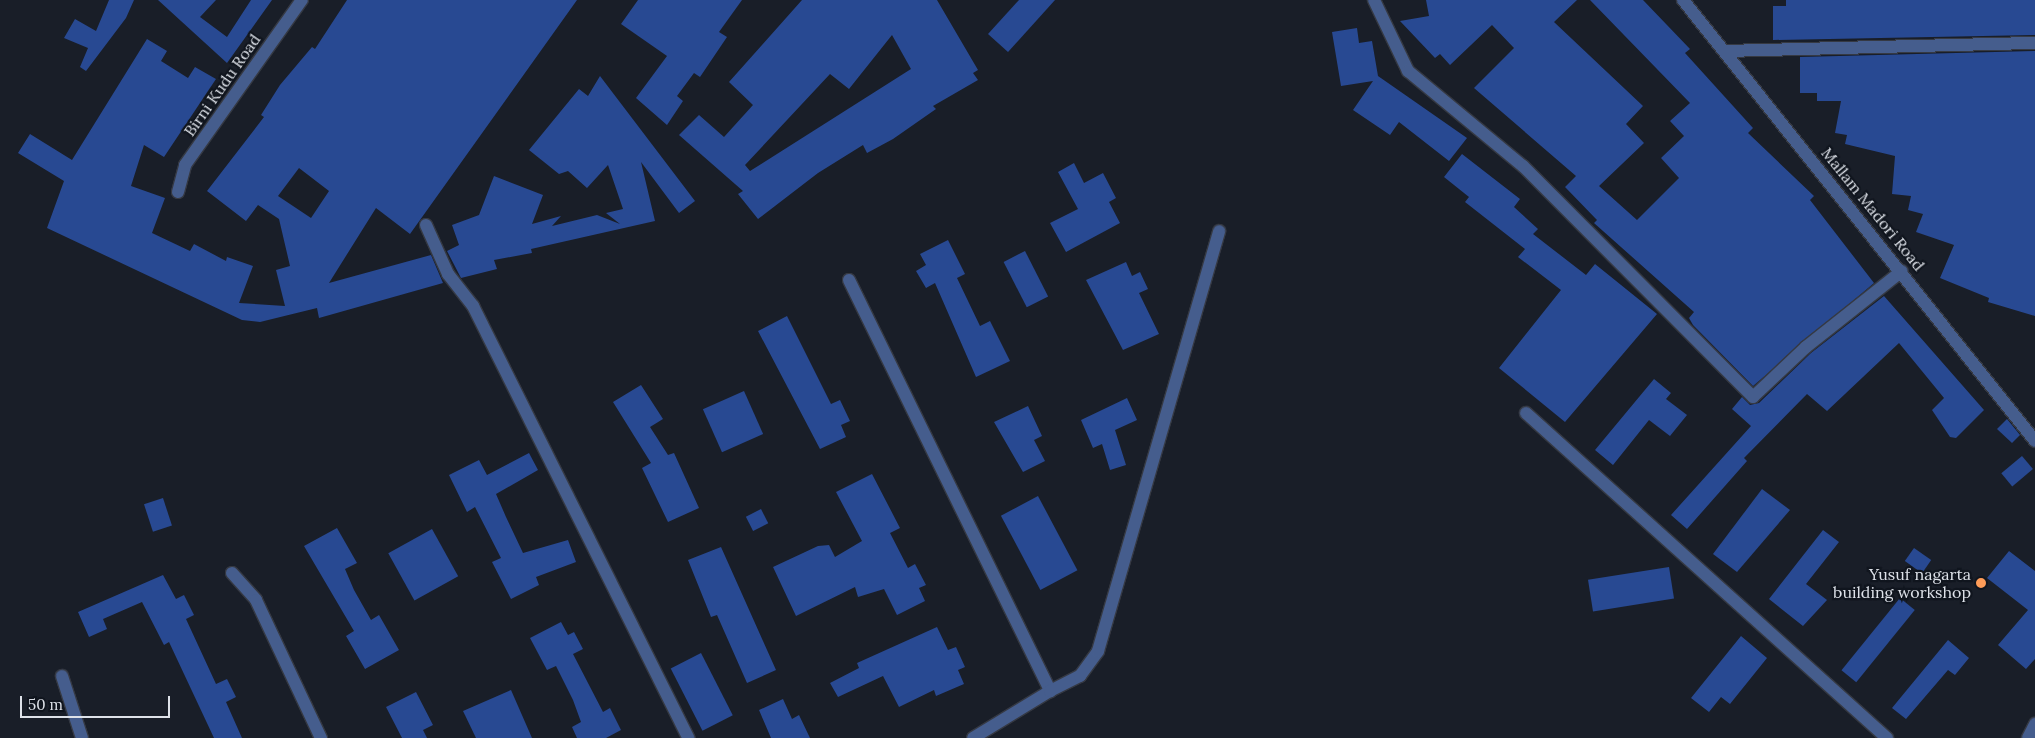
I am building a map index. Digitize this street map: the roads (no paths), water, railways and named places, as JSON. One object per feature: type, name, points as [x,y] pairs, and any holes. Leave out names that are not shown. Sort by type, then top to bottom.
[{"type":"street","name":"Birni Kudu Road","points":[[178,192],[185,165],[302,0]]},
{"type":"street","points":[[1374,0],[1408,71],[1523,166],[1753,397],[1806,348],[1902,271]]},
{"type":"street","name":"Mallam Madori Road","points":[[1683,0],[1902,271],[2035,441]]},
{"type":"street","points":[[1725,51],[2035,42]]},
{"type":"street","points":[[426,225],[448,274],[477,315],[688,738]]},
{"type":"street","points":[[973,738],[1050,691],[1080,676],[1098,651],[1220,231]]},
{"type":"street","points":[[849,280],[1050,691]]},
{"type":"street","points":[[1526,413],[1887,738]]},
{"type":"street","points":[[232,572],[256,600],[321,738]]},
{"type":"street","points":[[62,676],[82,738]]},
{"type":"street","points":[[2028,738],[2035,724]]},
{"type":"place","name":"Yusuf nagarta building workshop","points":[[1981,583]]}]
